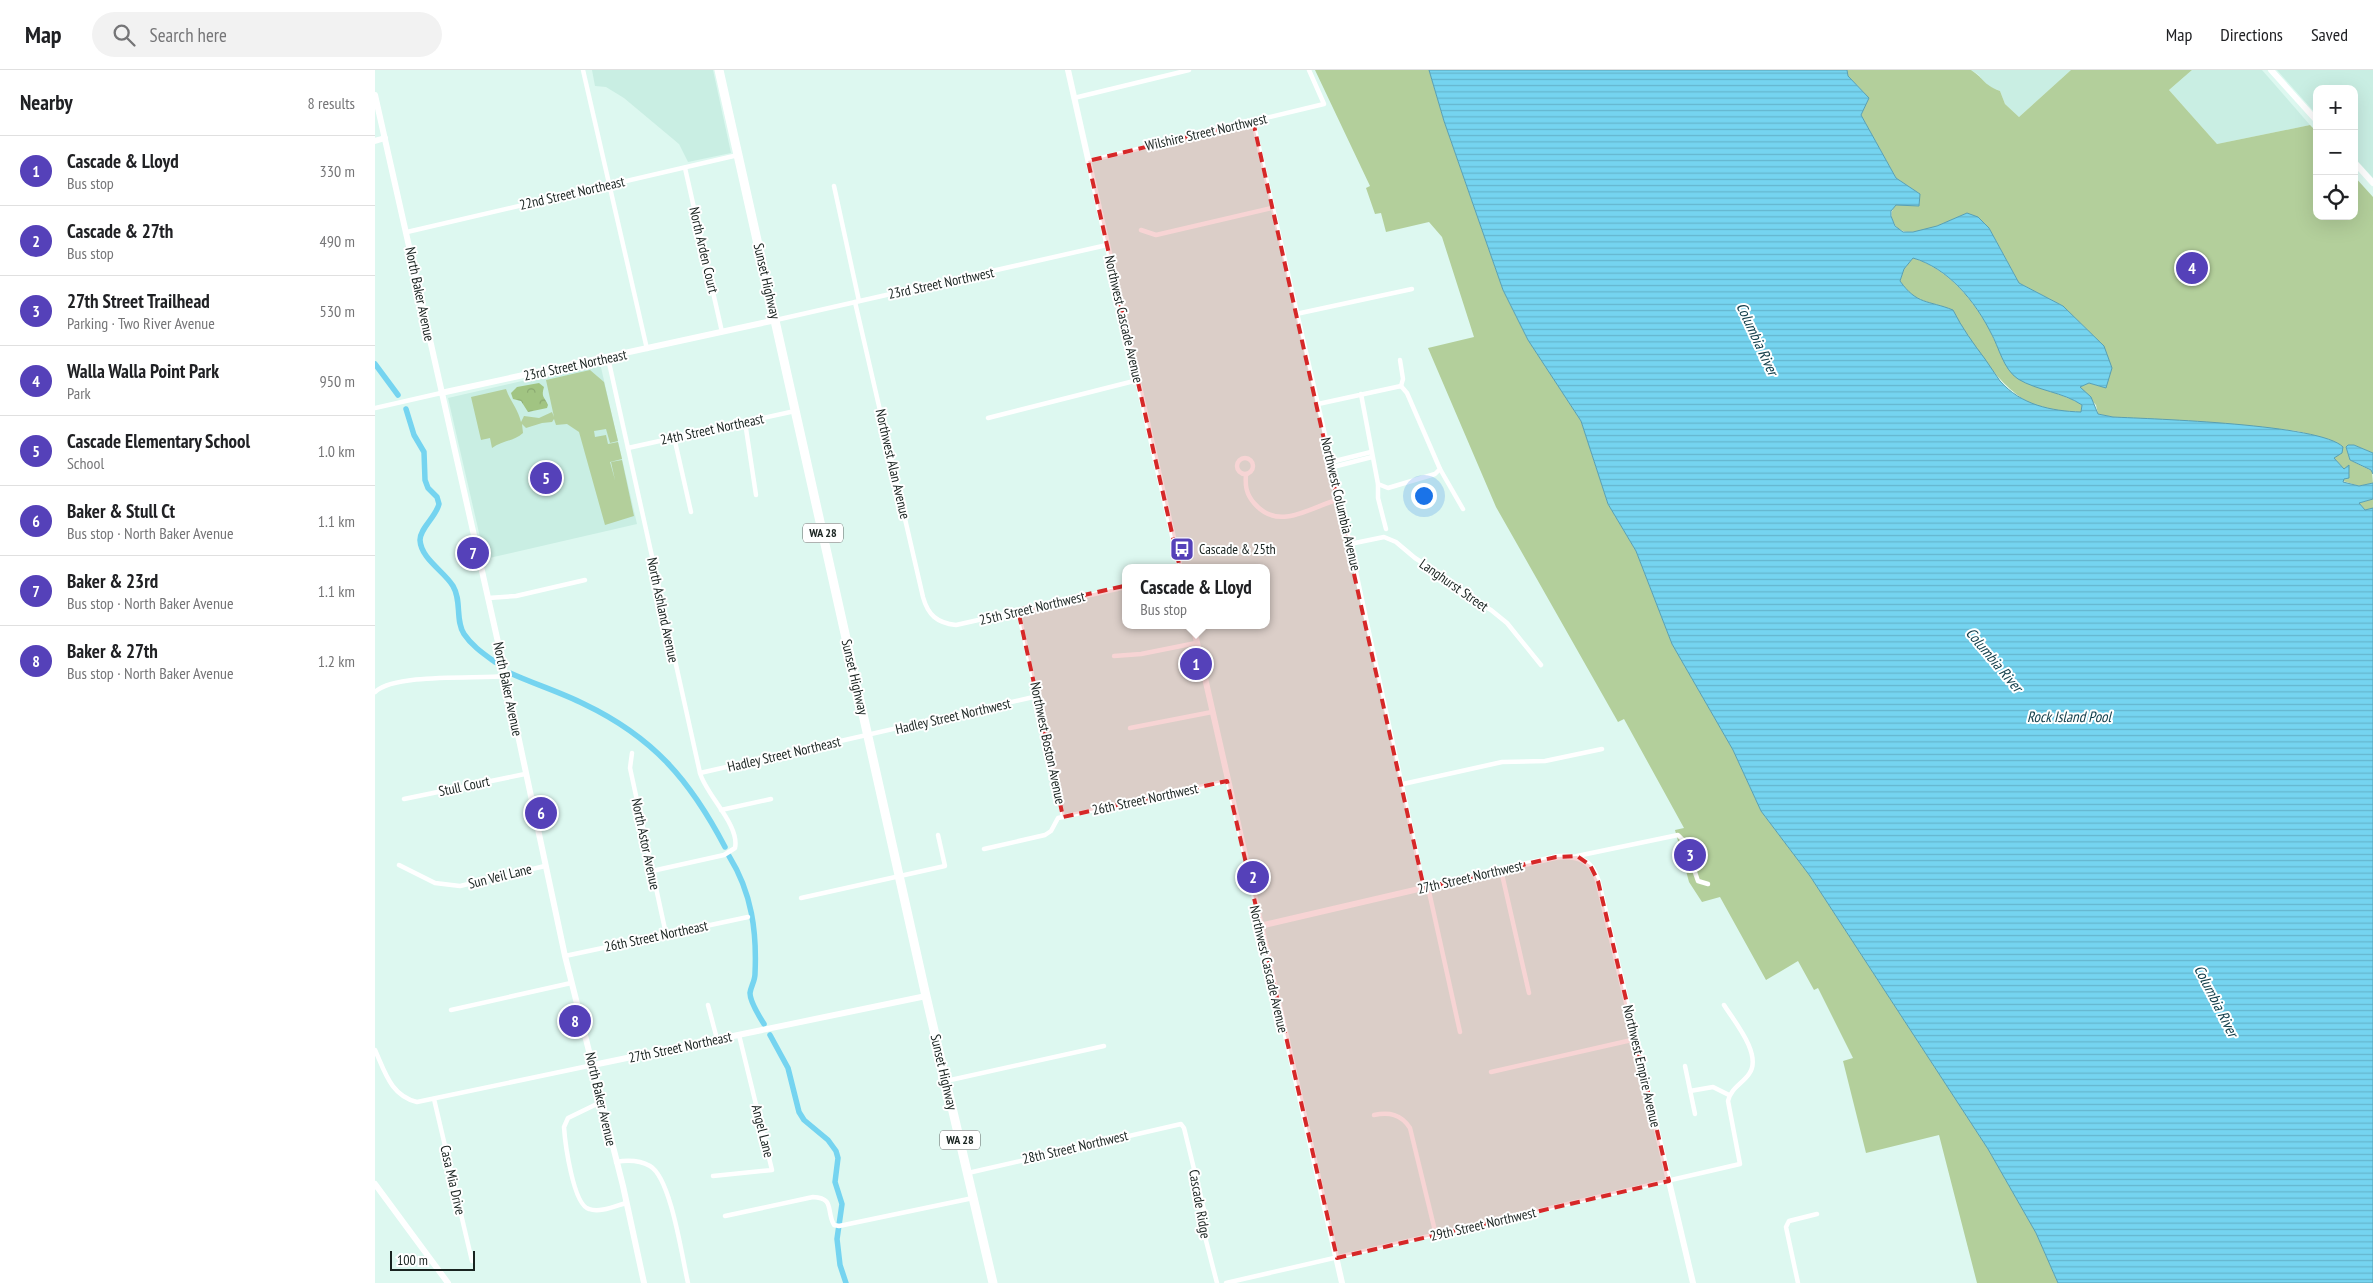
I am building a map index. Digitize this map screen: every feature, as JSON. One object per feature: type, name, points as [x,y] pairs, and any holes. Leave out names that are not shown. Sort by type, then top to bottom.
[{"type":"highway","name":"Sunset Highway","points":[[719,70],[899,877],[993,1283]]},
{"type":"street","points":[[583,70],[647,349]]},
{"type":"street","name":"Northwest Cascade Avenue","points":[[1068,70],[1179,564]]},
{"type":"street","points":[[1074,98],[1189,70]]},
{"type":"street","name":"Wilshire Street Northwest","points":[[1088,160],[1324,104],[1309,70]]},
{"type":"street","points":[[2271,70],[2313,117]]},
{"type":"street","name":"North Baker Avenue","points":[[375,94],[506,676],[525,774],[571,983],[593,1065],[644,1283]]},
{"type":"street","name":"Northwest Columbia Avenue","points":[[1253,121],[1460,1032]]},
{"type":"street","points":[[375,141],[385,138]]},
{"type":"street","name":"22nd Street Northeast","points":[[407,232],[738,155]]},
{"type":"street","points":[[2358,166],[2373,183]]},
{"type":"street","name":"North Arden Court","points":[[685,168],[722,332]]},
{"type":"street","name":"Northwest Alan Avenue","points":[[834,186],[857,301],[923,597],[929,612],[939,621]]},
{"type":"street","points":[[1141,230],[1156,235],[1273,208]]},
{"type":"street","name":"23rd Street Northwest","points":[[776,320],[1107,245]]},
{"type":"street","points":[[1296,314],[1412,289]]},
{"type":"street","name":"23rd Street Northeast","points":[[375,408],[776,320]]},
{"type":"street","name":"North Ashland Avenue","points":[[607,358],[702,782],[721,810],[737,842],[731,852],[652,871]]},
{"type":"street","points":[[1399,360],[1403,379],[1401,386]]},
{"type":"street","points":[[987,418],[1138,380]]},
{"type":"street","points":[[1318,404],[1401,386]]},
{"type":"street","points":[[1401,386],[1407,393],[1440,469],[1463,509]]},
{"type":"street","points":[[1361,394],[1378,484],[1378,498],[1386,529]]},
{"type":"street","name":"24th Street Northeast","points":[[628,448],[795,411]]},
{"type":"street","points":[[745,422],[756,495]]},
{"type":"street","points":[[674,437],[691,512]]},
{"type":"street","points":[[1332,464],[1372,455]]},
{"type":"street","points":[[1378,484],[1388,488],[1435,474],[1440,469]]},
{"type":"street","points":[[1246,474],[1246,489],[1250,498],[1258,507],[1275,517],[1287,518],[1299,515],[1323,503],[1340,499]]},
{"type":"street","name":"Langhurst Street","points":[[1350,544],[1384,537],[1396,542],[1415,558],[1449,580],[1467,596],[1491,610],[1507,623],[1541,665]]},
{"type":"street","points":[[488,598],[516,596],[585,580]]},
{"type":"street","name":"25th Street Northwest","points":[[939,621],[956,625],[1122,587]]},
{"type":"street","name":"Northwest Boston Avenue","points":[[983,849],[1045,835],[1051,831],[1058,818],[1063,817],[1019,610]]},
{"type":"street","name":"Northwest Cascade Avenue","points":[[1194,629],[1342,1283]]},
{"type":"street","points":[[1114,656],[1141,654],[1197,643]]},
{"type":"street","points":[[375,692],[391,684],[418,680],[506,676]]},
{"type":"street","name":"Hadley Street Northwest","points":[[868,734],[1038,696]]},
{"type":"street","points":[[1130,728],[1212,712]]},
{"type":"street","name":"Hadley Street Northeast","points":[[700,773],[868,734]]},
{"type":"street","points":[[1403,784],[1502,762],[1545,762],[1602,748]]},
{"type":"street","name":"North Astor Avenue","points":[[632,753],[630,768],[666,934]]},
{"type":"street","name":"Stull Court","points":[[404,799],[525,774]]},
{"type":"street","name":"26th Street Northwest","points":[[1063,817],[1227,780]]},
{"type":"street","points":[[721,810],[771,799]]},
{"type":"street","points":[[801,898],[945,866],[938,835]]},
{"type":"street","name":"27th Street Northwest","points":[[1260,926],[1556,857],[1577,856],[1673,835],[1681,837],[1687,848],[1698,881],[1708,884]]},
{"type":"street","name":"Northwest Empire Avenue","points":[[1577,856],[1590,865],[1598,881],[1693,1283]]},
{"type":"street","name":"Sun Veil Lane","points":[[399,865],[435,884],[455,886],[472,884],[545,866]]},
{"type":"street","points":[[1501,870],[1529,993]]},
{"type":"street","name":"26th Street Northeast","points":[[565,956],[748,917]]},
{"type":"street","points":[[451,1010],[571,983]]},
{"type":"street","name":"27th Street Northeast","points":[[375,1050],[390,1083],[398,1094],[417,1102],[434,1100],[926,996]]},
{"type":"street","points":[[708,1005],[717,1039]]},
{"type":"street","points":[[1690,1091],[1713,1087],[1729,1095],[1751,1072],[1753,1059],[1749,1046],[1724,1005]]},
{"type":"street","name":"Angel Lane","points":[[713,1176],[772,1170],[739,1035]]},
{"type":"street","points":[[1491,1072],[1636,1039]]},
{"type":"street","points":[[946,1080],[1103,1046]]},
{"type":"street","points":[[1685,1066],[1695,1114]]},
{"type":"street","name":"29th Street Northwest","points":[[1226,1283],[1740,1164],[1728,1107],[1729,1095]]},
{"type":"street","name":"Casa Mia Drive","points":[[434,1100],[471,1261]]},
{"type":"street","points":[[601,1102],[569,1118],[564,1127],[576,1191],[581,1203],[589,1210],[626,1203]]},
{"type":"street","points":[[1374,1115],[1383,1113],[1399,1116],[1410,1128],[1436,1235]]},
{"type":"street","name":"28th Street Northwest","points":[[968,1173],[1179,1123],[1183,1125]]},
{"type":"street","name":"Cascade Ridge","points":[[1183,1125],[1204,1210],[1203,1229],[1217,1283]]},
{"type":"street","points":[[616,1162],[642,1162],[651,1167],[664,1181],[688,1283]]},
{"type":"street","points":[[375,1184],[448,1283]]},
{"type":"street","points":[[725,1216],[813,1197],[821,1197],[827,1202],[831,1210],[831,1220],[834,1225],[839,1226],[973,1198]]},
{"type":"street","points":[[1798,1283],[1786,1227],[1789,1222],[1817,1214]]},
{"type":"street","points":[[1253,1277],[1254,1283]]},
{"type":"highlighted area","points":[[1253,121],[1424,888],[1556,857],[1577,856],[1590,865],[1598,881],[1669,1181],[1337,1258],[1227,781],[1063,817],[1018,610],[1181,573],[1088,161]]},
{"type":"shaded area","points":[[592,70],[713,70],[731,153],[688,162],[679,144],[624,98],[606,87],[595,86]]},
{"type":"shaded area","points":[[1971,70],[2071,70],[2019,117],[2005,104],[2000,91],[1985,85],[1979,75]]},
{"type":"shaded area","points":[[2192,70],[2262,70],[2310,125],[2217,144],[2169,90]]},
{"type":"shaded area","points":[[2277,70],[2373,70],[2373,178],[2358,161],[2358,85],[2313,85],[2313,110]]},
{"type":"shaded area","points":[[600,363],[637,524],[485,559],[448,398]]},
{"type":"green space","points":[[1315,70],[1429,70],[1444,121],[1503,290],[1528,340],[1581,421],[1608,504],[1636,551],[1672,644],[1733,750],[1761,811],[1810,876],[1988,1149],[2036,1233],[2058,1283],[1977,1283],[1939,1135],[1866,1153],[1843,1061],[1853,1058],[1818,988],[1814,990],[1798,961],[1766,980],[1720,897],[1702,902],[1689,882],[1675,830],[1684,828],[1624,719],[1618,722],[1496,507],[1428,348],[1474,337],[1442,237],[1429,222],[1386,232],[1381,213],[1375,214],[1366,188],[1370,186]]},
{"type":"green space","points":[[1847,70],[1971,70],[1987,84],[2000,91],[2005,104],[2019,117],[2071,70],[2192,70],[2169,90],[2217,144],[2310,125],[2313,128],[2313,220],[2358,220],[2358,180],[2373,197],[2373,453],[2354,445],[2346,447],[2350,460],[2372,471],[2373,483],[2359,486],[2343,481],[2344,469],[2334,458],[2336,456],[2330,440],[2297,431],[2113,417],[2098,414],[2096,405],[2079,387],[2089,383],[2106,388],[2104,346],[2063,306],[2019,283],[1989,228],[1967,213],[1940,225],[1917,231],[1907,232],[1899,229],[1894,223],[1892,213],[1896,204],[1919,206],[1920,194],[1896,178],[1861,115],[1869,98],[1848,76]]},
{"type":"green space","points":[[1913,258],[1937,269],[1959,287],[1977,309],[2004,361],[2015,376],[2027,383],[2075,401],[2082,405],[2081,412],[2035,405],[2023,399],[1999,378],[1968,337],[1953,311],[1923,301],[1906,289],[1900,281],[1904,269]]},
{"type":"green space","points":[[590,370],[604,382],[618,441],[610,443],[606,429],[594,431],[595,437],[606,435],[608,444],[618,442],[622,459],[610,462],[615,480],[611,462],[622,460],[634,516],[605,525],[579,432],[567,424],[556,425],[554,419],[552,422],[526,428],[522,424],[523,433],[492,448],[490,438],[481,440],[471,397],[506,389],[521,422],[524,416],[539,418],[552,412],[554,417],[546,380]]},
{"type":"green space","points":[[539,383],[544,387],[543,395],[548,405],[547,408],[528,412],[521,401],[513,399],[511,393],[517,387]]},
{"type":"green space","points":[[2373,499],[2373,508],[2365,510],[2359,503]]},
{"type":"water","name":"Rock Island Pool","points":[[1429,70],[1847,70],[1848,76],[1869,98],[1861,115],[1896,178],[1920,194],[1919,206],[1896,205],[1891,211],[1895,226],[1903,232],[1913,232],[1937,226],[1967,213],[1978,217],[1989,228],[2019,283],[2063,306],[2104,346],[2112,368],[2106,388],[2089,383],[2080,387],[2091,397],[2098,414],[2113,417],[2235,424],[2303,433],[2328,439],[2343,447],[2342,453],[2334,458],[2344,469],[2349,465],[2349,478],[2344,479],[2343,482],[2359,486],[2373,483],[2373,499],[2359,503],[2365,510],[2373,508],[2373,1283],[2058,1283],[2036,1233],[1988,1149],[1810,876],[1761,811],[1733,750],[1672,644],[1636,551],[1608,504],[1581,421],[1528,340],[1503,290],[1444,121]],"holes":[[[1913,258],[1938,269],[1969,298],[1984,321],[2005,364],[2013,375],[2026,383],[2075,401],[2082,405],[2081,412],[2037,405],[2017,396],[2008,389],[2000,381],[1972,341],[1953,310],[1923,301],[1906,289],[1900,281],[1904,269]]]},
{"type":"water","points":[[2354,445],[2373,453],[2373,474],[2371,470],[2350,460],[2346,447]]},
{"type":"waterway","points":[[375,364],[398,395]]},
{"type":"waterway","points":[[406,409],[414,435],[424,452],[425,480],[428,488],[437,497],[439,504],[421,536],[421,547],[429,559],[449,580],[456,592],[461,629],[464,634],[474,646],[495,662]]},
{"type":"waterway","points":[[510,673],[584,704],[608,717],[650,746],[683,781],[698,801],[725,847]]},
{"type":"waterway","points":[[729,856],[743,884],[751,913],[755,943],[755,977],[750,997],[764,1024]]},
{"type":"waterway","points":[[770,1035],[788,1068],[799,1112],[804,1120],[828,1140],[836,1151],[838,1158],[835,1182],[842,1204],[837,1239],[840,1265],[846,1283]]},
{"type":"place","name":"Walla Walla Point Park","points":[[2192,268]]},
{"type":"place","name":"Cascade Elementary School","points":[[546,478]]},
{"type":"place","name":"Cascade & 25th","points":[[1182,549]]},
{"type":"place","name":"Baker & 23rd","points":[[473,553]]},
{"type":"place","name":"Cascade & Lloyd","points":[[1196,664]]},
{"type":"place","name":"Baker & Stull Ct","points":[[541,813]]},
{"type":"place","name":"27th Street Trailhead","points":[[1690,855]]},
{"type":"place","name":"Cascade & 27th","points":[[1253,877]]},
{"type":"place","name":"Baker & 27th","points":[[575,1021]]},
{"type":"water label","name":"Columbia River","points":[[1757,339]]},
{"type":"water label","name":"Columbia River","points":[[1994,660]]},
{"type":"water label","name":"Columbia River","points":[[2216,1001]]}]
